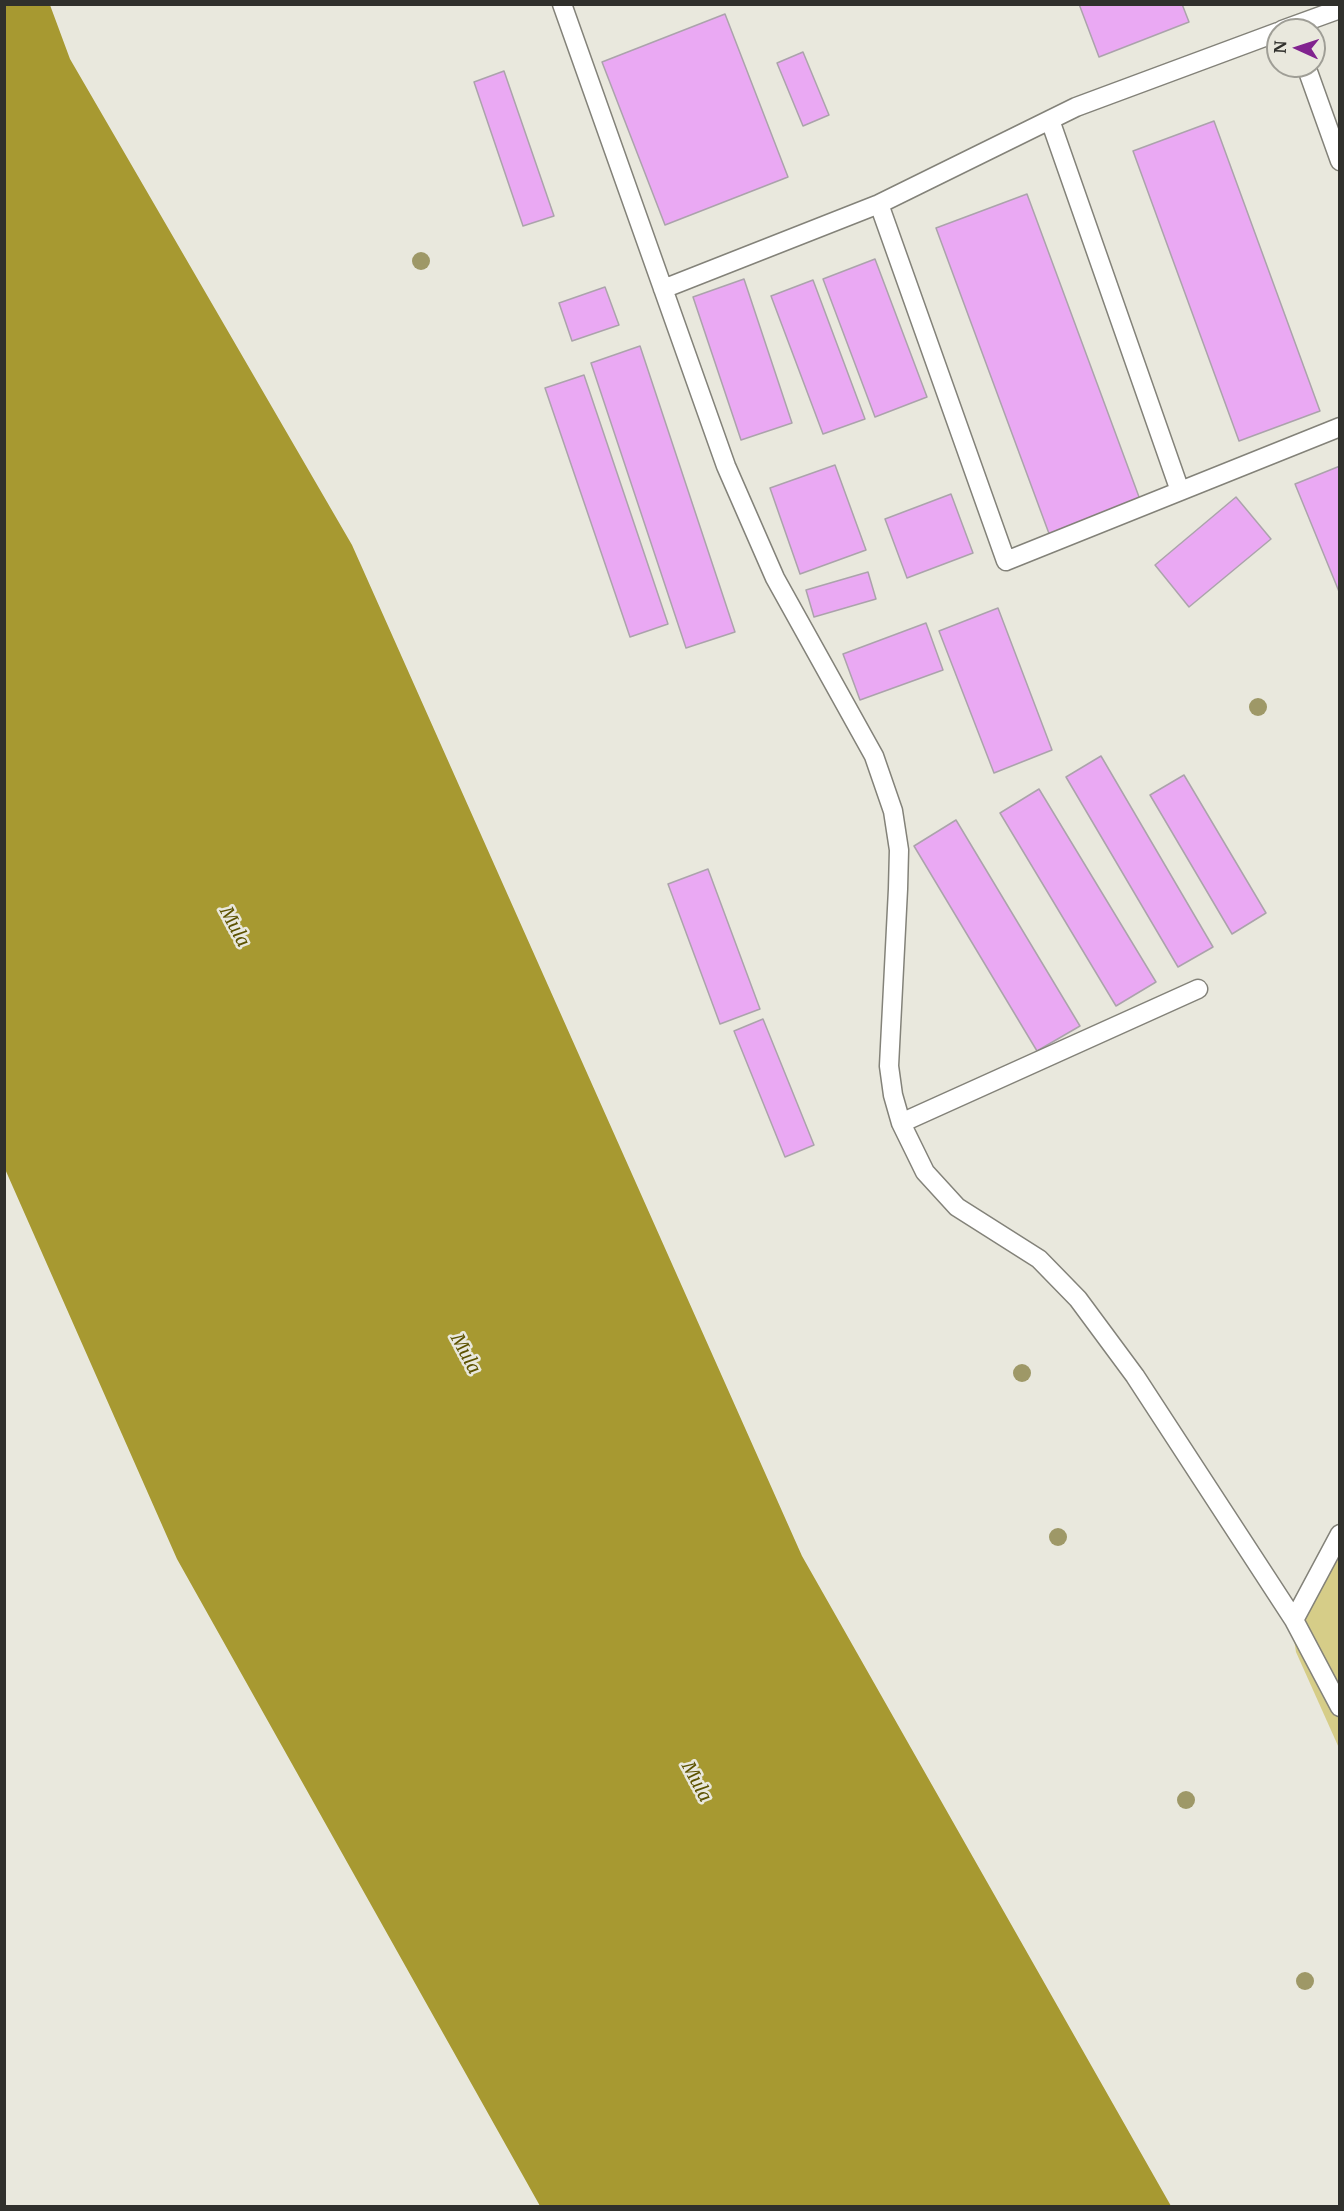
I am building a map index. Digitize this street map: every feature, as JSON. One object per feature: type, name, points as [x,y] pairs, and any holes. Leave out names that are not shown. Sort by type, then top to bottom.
[{"type":"lane","points":[[562,4],[726,466],[776,578],[874,756],[893,811],[899,850],[889,1066],[901,1123],[925,1172],[957,1207],[1039,1259],[1078,1299],[1135,1376],[1294,1620],[1340,1707]]},
{"type":"lane","points":[[1316,18],[1340,9]]},
{"type":"lane","points":[[663,289],[879,204],[1076,107],[1266,37]]},
{"type":"lane","points":[[1310,78],[1340,161]]},
{"type":"lane","points":[[1050,120],[1180,491]]},
{"type":"lane","points":[[879,204],[1006,561],[1340,428]]},
{"type":"lane","points":[[901,1123],[1198,989]]},
{"type":"lane","points":[[1294,1620],[1340,1534]]},
{"type":"shaded area","points":[[1339,1536],[1339,1748],[1296,1652],[1292,1627]]},
{"type":"water","name":"Mula","points":[[4,5],[50,5],[70,59],[352,545],[802,1556],[1171,2206],[540,2206],[177,1559],[5,1169]]},
{"type":"building","points":[[1079,4],[1182,4],[1189,22],[1099,57]]},
{"type":"building","points":[[725,14],[788,177],[665,225],[602,62]]},
{"type":"building","points":[[803,52],[829,115],[803,126],[777,63]]},
{"type":"building","points":[[504,71],[554,216],[523,226],[474,82]]},
{"type":"building","points":[[1214,121],[1320,411],[1239,441],[1133,151]]},
{"type":"building","points":[[1027,194],[1142,505],[1051,539],[936,228]]},
{"type":"building","points":[[875,259],[927,397],[875,417],[823,279]]},
{"type":"building","points":[[744,279],[792,423],[741,440],[693,297]]},
{"type":"building","points":[[813,280],[865,419],[823,434],[771,296]]},
{"type":"building","points":[[605,287],[619,325],[572,341],[559,303]]},
{"type":"building","points":[[640,346],[735,632],[686,648],[591,363]]},
{"type":"building","points":[[584,375],[668,624],[630,637],[545,388]]},
{"type":"building","points":[[835,465],[866,550],[800,574],[770,488]]},
{"type":"building","points":[[1340,466],[1340,594],[1295,484]]},
{"type":"building","points":[[951,494],[973,553],[907,578],[885,519]]},
{"type":"building","points":[[1236,497],[1271,539],[1189,607],[1155,565]]},
{"type":"building","points":[[868,572],[876,599],[814,617],[806,590]]},
{"type":"building","points":[[998,608],[1052,750],[994,773],[939,631]]},
{"type":"building","points":[[926,623],[943,670],[860,700],[843,654]]},
{"type":"building","points":[[1101,756],[1213,947],[1178,967],[1066,777]]},
{"type":"building","points":[[1184,775],[1266,913],[1232,934],[1150,795]]},
{"type":"building","points":[[1039,789],[1156,982],[1116,1006],[1000,813]]},
{"type":"building","points":[[956,820],[1080,1026],[1037,1051],[914,846]]},
{"type":"building","points":[[708,869],[760,1009],[720,1024],[668,884]]},
{"type":"building","points":[[763,1019],[814,1145],[785,1157],[734,1031]]}]
